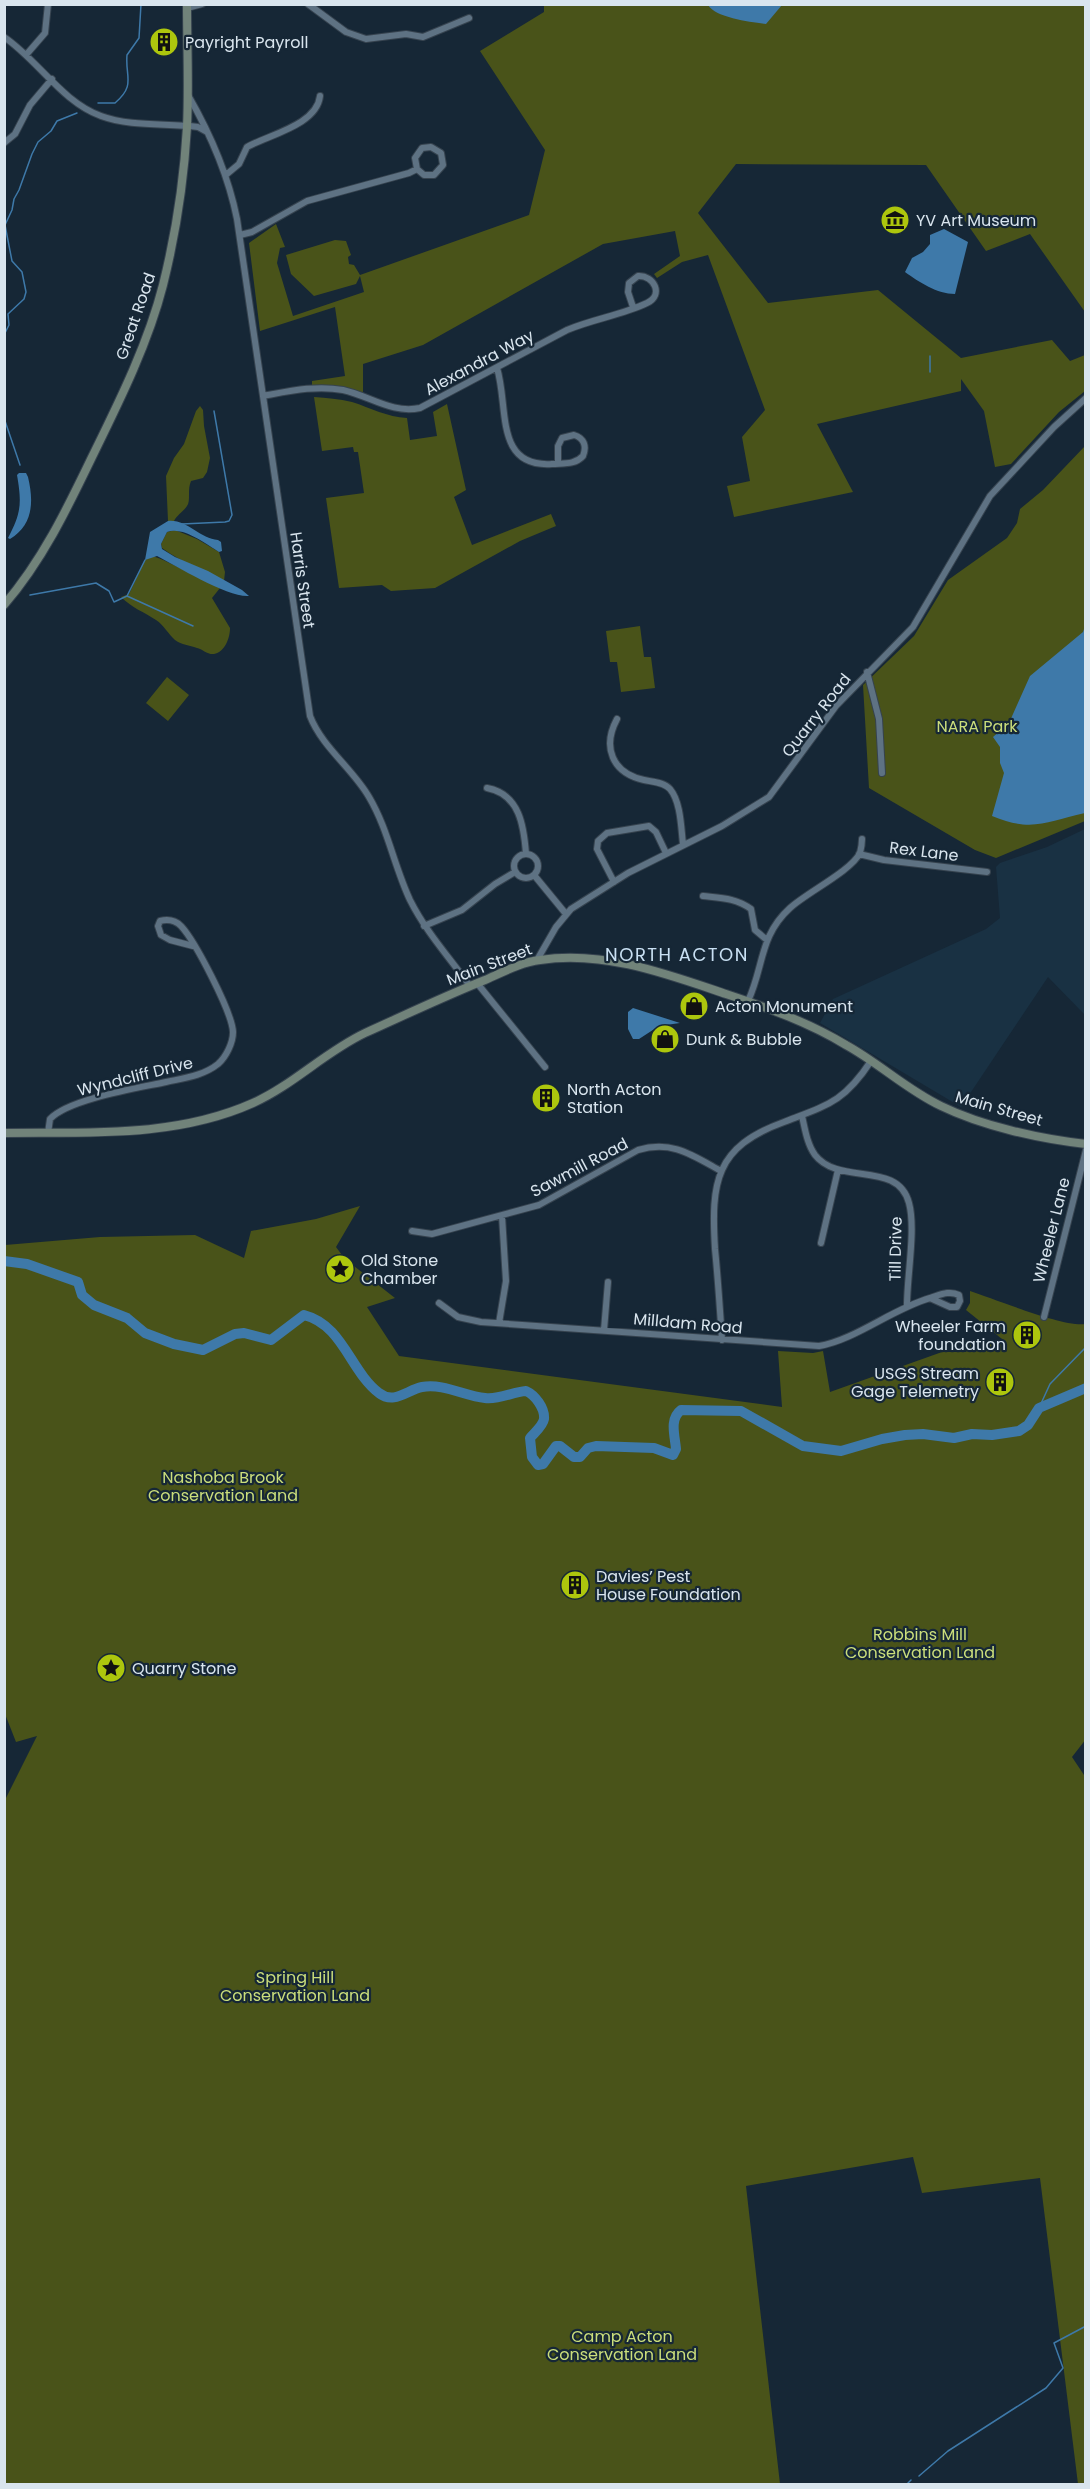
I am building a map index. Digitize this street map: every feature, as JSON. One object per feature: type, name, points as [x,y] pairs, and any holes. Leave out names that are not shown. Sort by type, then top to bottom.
[{"type":"main road","name":"Great Road","points":[[4,605],[47,547],[106,429],[149,329],[163,285],[175,230],[187,125],[187,6]]},
{"type":"main road","name":"Main Street","points":[[4,1133],[123,1131],[166,1128],[198,1121],[253,1103],[278,1089],[343,1044],[473,985],[537,960],[563,957],[600,960],[692,982],[748,1000],[815,1028],[871,1061],[927,1099],[961,1114],[1047,1138],[1086,1144]]},
{"type":"street","points":[[26,55],[45,33],[48,4]]},
{"type":"street","points":[[187,6],[202,4]]},
{"type":"street","points":[[308,4],[346,32],[366,39],[406,34],[423,37],[470,18]]},
{"type":"street","points":[[4,37],[78,102],[100,116],[119,120],[187,125],[201,128],[211,137]]},
{"type":"street","points":[[4,143],[15,134],[30,105],[52,80]]},
{"type":"street","name":"Harris Street","points":[[188,94],[211,137],[227,174],[240,235],[310,716],[317,731],[371,800],[403,883],[424,926],[545,1067]]},
{"type":"street","points":[[227,174],[238,164],[247,147],[276,135],[315,111],[320,96]]},
{"type":"street","points":[[430,147],[441,153],[443,165],[437,173],[424,175],[417,169],[414,161],[419,150],[430,147]]},
{"type":"street","points":[[240,235],[252,232],[307,201],[417,169]]},
{"type":"street","name":"Alexandra Way","points":[[263,396],[303,389],[329,388],[352,393],[397,409],[412,410],[438,400],[567,330],[649,302],[655,294],[655,285],[647,277],[635,277],[629,283],[628,292],[633,307]]},
{"type":"street","points":[[497,368],[503,391],[508,438],[513,451],[529,463],[558,463],[573,463],[581,459],[585,447],[582,439],[574,435],[562,438],[558,446],[558,463]]},
{"type":"street","name":"Quarry Road","points":[[537,960],[566,914],[614,882],[745,813],[769,797],[836,706],[913,627],[990,496],[1054,427],[1086,398]]},
{"type":"street","points":[[867,672],[879,719],[882,773]]},
{"type":"street","points":[[617,719],[610,732],[609,740],[609,748],[614,760],[622,770],[633,776],[664,784],[670,789],[678,809],[683,844]]},
{"type":"street","points":[[487,788],[500,793],[519,812],[523,823],[526,854]]},
{"type":"street","points":[[614,882],[597,849],[598,841],[607,833],[649,826],[656,832],[666,853]]},
{"type":"street","points":[[748,1000],[755,986],[761,954],[773,927],[790,908],[860,854],[862,839]]},
{"type":"street","points":[[526,854],[533,856],[537,862],[538,869],[534,875],[523,878],[515,872],[515,861],[520,856],[526,854]]},
{"type":"street","name":"Rex Lane","points":[[860,854],[884,860],[987,872]]},
{"type":"street","points":[[424,926],[462,910],[495,884],[515,872]]},
{"type":"street","points":[[534,875],[566,914]]},
{"type":"street","points":[[703,896],[743,903],[751,909],[755,930],[767,940]]},
{"type":"street","name":"Wyndcliff Drive","points":[[48,1133],[50,1119],[64,1108],[195,1076],[219,1064],[230,1047],[233,1032],[231,1023],[216,987],[193,946],[180,926],[169,920],[160,921],[158,926],[161,935],[193,946]]},
{"type":"street","points":[[722,1340],[713,1208],[721,1171],[732,1153],[760,1131],[833,1103],[854,1084],[871,1061]]},
{"type":"street","name":"Till Drive","points":[[802,1116],[809,1142],[816,1155],[827,1166],[881,1177],[896,1182],[904,1191],[909,1202],[911,1219],[908,1305]]},
{"type":"street","name":"Sawmill Road","points":[[412,1231],[432,1234],[539,1205],[638,1150],[651,1146],[662,1145],[676,1148],[721,1171]]},
{"type":"street","name":"Wheeler Lane","points":[[1044,1317],[1086,1150]]},
{"type":"street","points":[[821,1243],[838,1170]]},
{"type":"street","points":[[499,1323],[506,1281],[502,1216]]},
{"type":"street","points":[[604,1330],[608,1282]]},
{"type":"street","name":"Milldam Road","points":[[439,1303],[458,1317],[499,1323],[798,1346],[829,1345],[908,1305],[930,1298]]},
{"type":"shaded area","points":[[1085,829],[1085,1015],[1048,977],[961,1107],[820,1023],[833,999],[986,929],[1000,918],[996,867],[1000,863],[1047,847]]},
{"type":"green space","points":[[544,5],[1085,5],[1085,312],[1030,234],[986,251],[926,165],[736,164],[698,213],[768,303],[878,290],[961,358],[1052,340],[1070,361],[1085,355],[1085,391],[1059,412],[1011,464],[995,467],[984,411],[961,379],[961,391],[817,424],[853,492],[734,517],[727,486],[750,481],[742,437],[765,410],[708,255],[682,262],[657,278],[654,274],[680,256],[675,231],[603,244],[423,345],[363,364],[363,395],[312,386],[312,381],[345,376],[335,307],[260,331],[249,243],[276,224],[285,247],[280,248],[277,263],[293,316],[364,292],[360,276],[356,284],[314,296],[291,274],[286,255],[335,240],[346,241],[351,255],[348,257],[349,264],[354,265],[360,275],[529,215],[545,150],[480,51],[544,12]]},
{"type":"green space","points":[[314,397],[352,402],[386,414],[407,418],[410,440],[437,436],[433,412],[447,404],[466,490],[454,497],[472,545],[551,514],[556,526],[520,541],[435,588],[391,591],[382,585],[339,588],[326,498],[364,493],[358,452],[354,452],[353,447],[322,451]]},
{"type":"green space","points":[[200,406],[203,410],[210,458],[207,472],[203,478],[191,481],[187,506],[174,521],[168,521],[166,476],[174,458],[184,444]]},
{"type":"green space","name":"NARA Park","points":[[1085,446],[1085,821],[996,858],[975,850],[869,788],[863,685],[914,636],[948,580],[1007,538],[1017,523],[1020,509],[1043,490]]},
{"type":"green space","points":[[175,530],[219,552],[225,572],[224,581],[184,562],[162,548],[161,544],[167,532]]},
{"type":"green space","points":[[152,556],[220,588],[212,598],[230,628],[228,640],[218,653],[210,654],[178,642],[159,622],[121,597],[129,594],[145,560]]},
{"type":"green space","points":[[640,626],[644,657],[651,657],[655,688],[621,692],[617,662],[610,662],[606,631]]},
{"type":"green space","points":[[167,677],[189,695],[168,721],[146,703]]},
{"type":"green space","points":[[360,1206],[336,1247],[345,1259],[395,1298],[367,1307],[399,1356],[782,1407],[778,1351],[813,1353],[823,1351],[830,1392],[942,1352],[966,1352],[972,1343],[1002,1339],[966,1310],[970,1303],[970,1291],[1045,1317],[1074,1324],[1085,1324],[1086,1739],[1072,1757],[1086,1778],[1085,2484],[1078,2484],[1040,2178],[922,2193],[913,2157],[746,2186],[780,2484],[5,2484],[4,1802],[37,1736],[16,1742],[5,1714],[5,1245],[100,1237],[195,1235],[244,1258],[251,1231],[316,1219]]},
{"type":"water","points":[[708,5],[782,5],[766,24],[726,16]]},
{"type":"water","points":[[944,229],[968,242],[955,294],[935,290],[905,272],[912,258],[923,252],[930,244],[930,235]]},
{"type":"water","points":[[26,473],[28,477],[31,495],[30,512],[23,527],[10,539],[8,538],[16,522],[19,508],[20,494],[17,475]]},
{"type":"water","points":[[168,521],[181,523],[211,539],[218,540],[221,542],[222,551],[219,552],[180,531],[167,532],[161,544],[162,549],[208,571],[249,596],[216,587],[157,556],[145,560],[150,532]]},
{"type":"water","points":[[1085,626],[1085,813],[1029,825],[992,816],[1004,773],[1000,763],[1000,747],[993,737],[1009,723],[1030,676],[1083,632]]},
{"type":"water","points":[[633,1008],[680,1023],[659,1026],[639,1039],[633,1039],[628,1029],[628,1012]]},
{"type":"waterway","points":[[98,103],[115,103],[125,91],[128,80],[127,55],[139,38],[141,4]]},
{"type":"waterway","points":[[4,335],[9,325],[8,314],[24,299],[26,292],[22,272],[12,261],[5,225],[38,142],[51,131],[57,121],[77,113]]},
{"type":"waterway","points":[[930,356],[930,372]]},
{"type":"waterway","points":[[182,524],[225,522],[229,521],[232,515],[214,411]]},
{"type":"waterway","points":[[4,418],[20,465]]},
{"type":"waterway","points":[[127,596],[145,560]]},
{"type":"waterway","points":[[30,595],[96,583],[109,591],[114,602],[127,596],[193,626]]},
{"type":"waterway","points":[[4,1261],[27,1264],[78,1282],[82,1295],[94,1305],[127,1318],[145,1333],[174,1344],[203,1350],[235,1334],[244,1333],[271,1340],[304,1315],[328,1328],[369,1384],[379,1393],[390,1398],[430,1386],[490,1398],[526,1391],[539,1402],[544,1415],[542,1424],[530,1438],[532,1457],[538,1465],[543,1464],[556,1446],[560,1446],[574,1457],[580,1457],[588,1448],[596,1446],[654,1448],[673,1455],[676,1449],[674,1423],[681,1410],[741,1411],[803,1446],[841,1451],[905,1435],[923,1434],[954,1438],[972,1434],[992,1435],[1019,1431],[1028,1425],[1039,1408],[1086,1388]]},
{"type":"waterway","points":[[1039,1408],[1050,1384],[1086,1347]]},
{"type":"waterway","points":[[919,2476],[948,2451],[1046,2388],[1063,2368],[1054,2343],[1086,2326]]},
{"type":"waterway","points":[[907,2484],[911,2480]]},
{"type":"place","name":"Payright Payroll","points":[[164,42]]},
{"type":"place","name":"YV Art Museum","points":[[895,220]]},
{"type":"place","name":"Acton Monument","points":[[694,1006]]},
{"type":"place","name":"Dunk & Bubble","points":[[665,1039]]},
{"type":"place","name":"North Acton Station","points":[[546,1098]]},
{"type":"place","name":"Old Stone Chamber","points":[[340,1269]]},
{"type":"place","name":"Wheeler Farm foundation","points":[[1027,1335]]},
{"type":"place","name":"USGS Stream Gage Telemetry","points":[[1000,1382]]},
{"type":"place","name":"Davies’ Pest House Foundation","points":[[575,1585]]},
{"type":"place","name":"Quarry Stone","points":[[111,1668]]},
{"type":"district","name":"NORTH ACTON","points":[[677,955]]},
{"type":"park label","name":"Nashoba Brook Conservation Land","points":[[223,1486]]},
{"type":"park label","name":"Robbins Mill Conservation Land","points":[[920,1643]]},
{"type":"park label","name":"Spring Hill Conservation Land","points":[[295,1986]]},
{"type":"park label","name":"Camp Acton Conservation Land","points":[[622,2345]]}]
